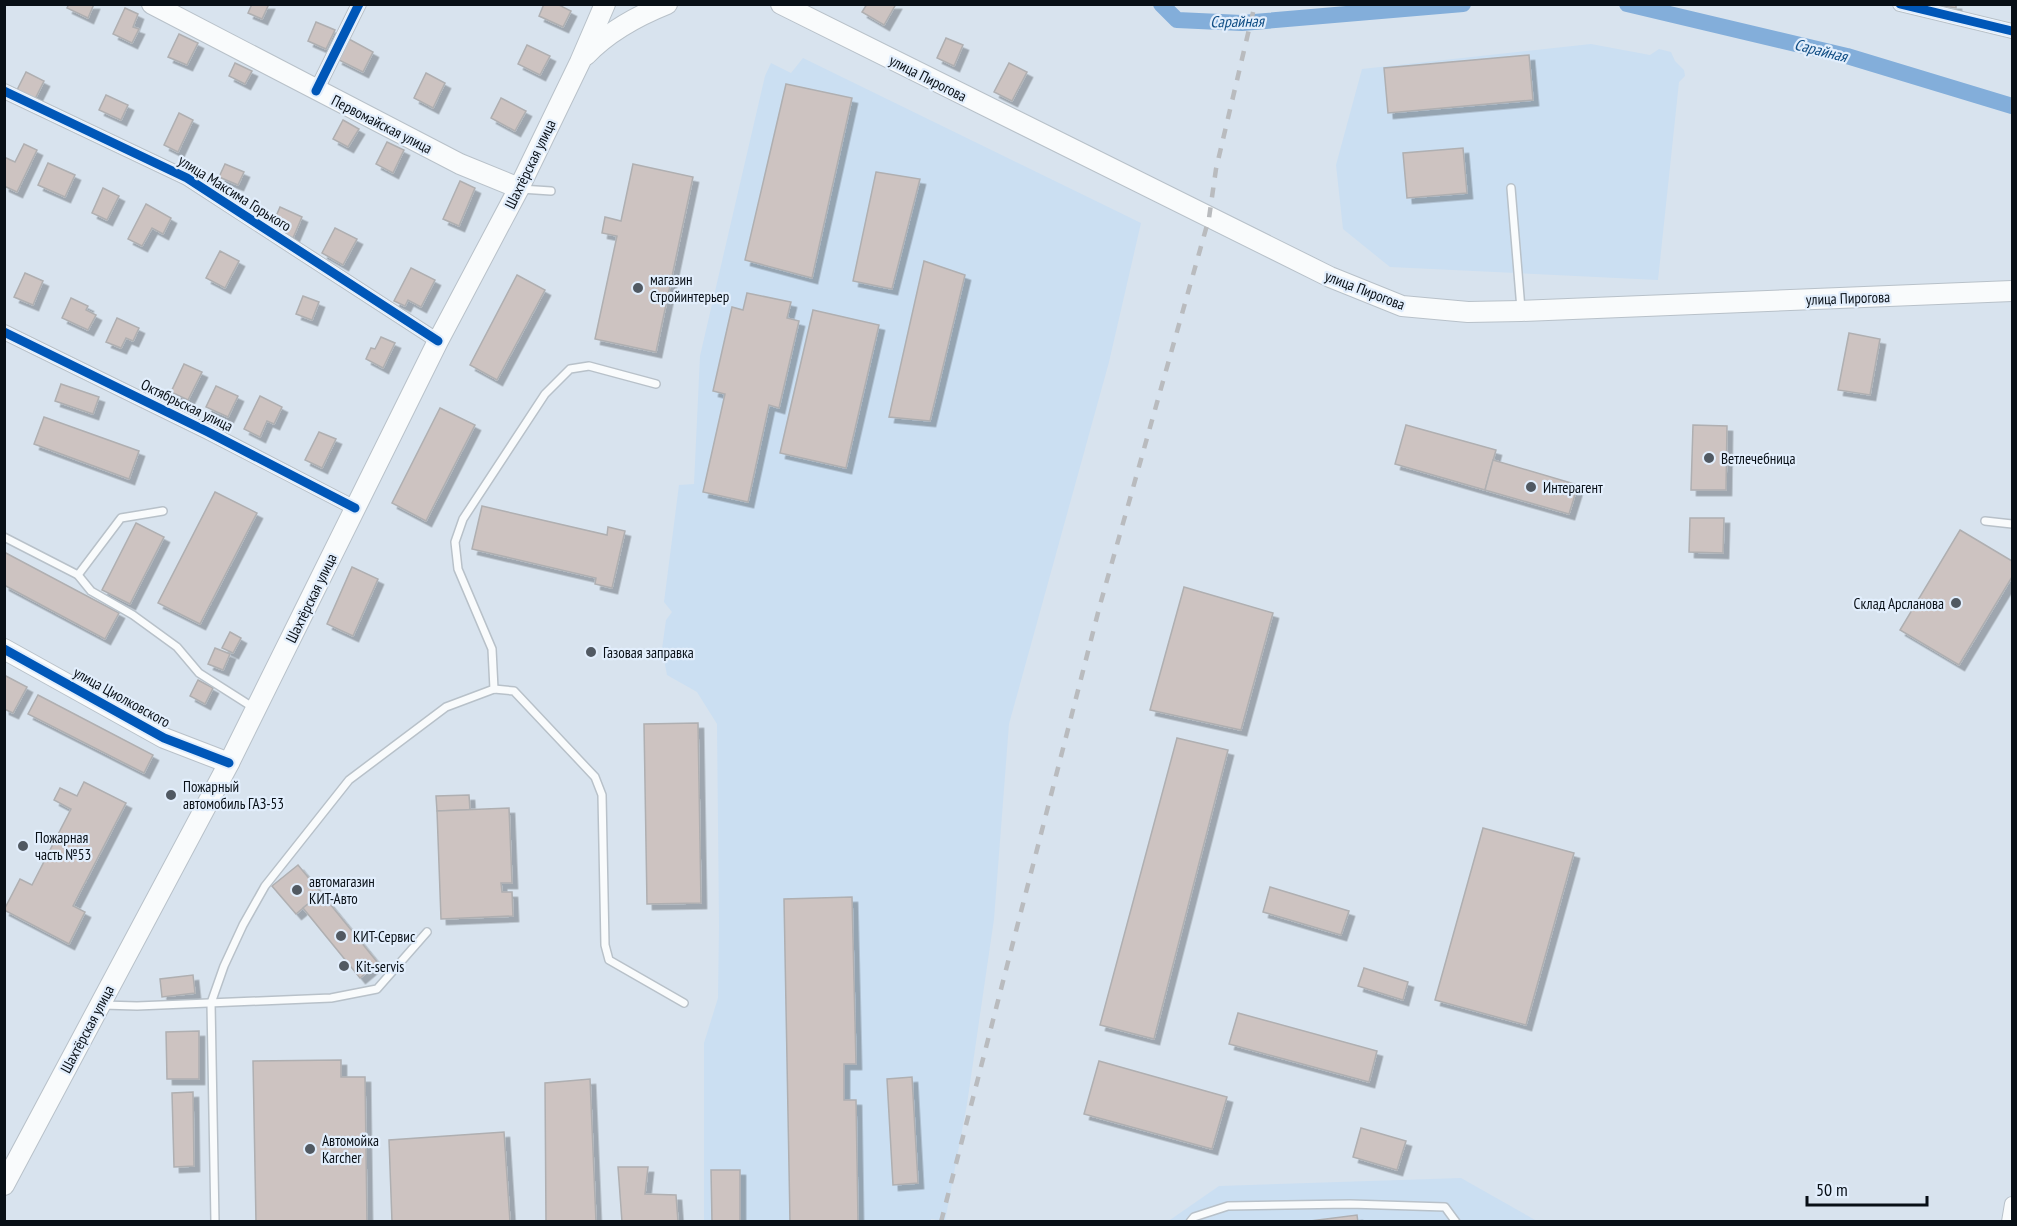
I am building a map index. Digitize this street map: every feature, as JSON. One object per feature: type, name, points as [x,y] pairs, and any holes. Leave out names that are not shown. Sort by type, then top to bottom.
[{"type":"main road","name":"Первомайская улица","points":[[152,4],[460,164],[519,188]]},
{"type":"main road","name":"Шахтёрская улица","points":[[4,1185],[257,709],[438,341],[519,188],[580,62],[605,4]]},
{"type":"main road","points":[[580,62],[617,29],[667,4]]},
{"type":"main road","name":"улица Пирогова","points":[[781,4],[1329,277],[1402,306],[1468,312],[1521,311],[2013,291]]},
{"type":"main road","name":"улица Циолковского","points":[[4,648],[164,738],[229,763]]},
{"type":"street","points":[[316,91],[359,4]]},
{"type":"street","points":[[1900,4],[2013,30]]},
{"type":"street","name":"улица Максима Горького","points":[[4,91],[187,178],[438,341]]},
{"type":"street","name":"Октябрьская улица","points":[[4,332],[208,432],[355,508]]},
{"type":"street","points":[[2009,1221],[2013,1204]]},
{"type":"lane","points":[[519,188],[551,191]]},
{"type":"lane","points":[[1511,188],[1521,311]]},
{"type":"lane","points":[[494,689],[492,649],[458,568],[455,542],[463,519],[545,394],[570,369],[589,366],[656,384]]},
{"type":"lane","points":[[78,575],[121,518],[163,511]]},
{"type":"lane","points":[[1985,521],[2013,524]]},
{"type":"lane","points":[[4,537],[78,575],[91,591],[133,615],[177,646],[199,672],[257,709]]},
{"type":"lane","points":[[215,1221],[211,1003],[224,966],[265,886],[349,780],[446,707],[494,689],[514,691],[594,777],[602,795],[605,945],[609,960],[684,1003]]},
{"type":"lane","points":[[100,1005],[137,1006],[331,998],[377,989],[427,932]]},
{"type":"lane","points":[[1190,1221],[1194,1217],[1228,1206],[1350,1204],[1445,1207],[1455,1221]]},
{"type":"shaded area","points":[[1591,44],[1650,55],[1659,49],[1671,52],[1675,61],[1684,70],[1685,76],[1679,82],[1658,280],[1390,267],[1343,229],[1336,165],[1362,69]]},
{"type":"shaded area","points":[[803,58],[1141,223],[1109,362],[1009,724],[994,919],[967,1104],[945,1221],[931,1219],[931,1222],[704,1221],[704,1043],[718,998],[717,724],[697,692],[667,675],[662,649],[666,620],[672,612],[664,602],[679,485],[694,484],[700,356],[765,76],[771,63],[791,73]]},
{"type":"shaded area","points":[[1461,1178],[1537,1221],[1167,1222],[1219,1186]]},
{"type":"building","points":[[69,4],[94,4],[88,18],[67,8]]},
{"type":"building","points":[[252,4],[269,4],[262,19],[248,13]]},
{"type":"building","points":[[544,4],[557,4],[571,11],[563,27],[539,16]]},
{"type":"building","points":[[867,4],[896,4],[884,25],[862,12]]},
{"type":"building","points":[[1930,4],[1956,4],[1956,8]]},
{"type":"building","points":[[125,8],[138,14],[133,27],[139,29],[132,43],[113,34]]},
{"type":"building","points":[[316,22],[335,30],[326,49],[308,41]]},
{"type":"building","points":[[179,34],[198,43],[187,65],[168,57]]},
{"type":"building","points":[[347,38],[373,52],[363,72],[337,59]]},
{"type":"building","points":[[946,38],[963,45],[954,66],[937,58]]},
{"type":"building","points":[[527,45],[550,56],[540,75],[518,64]]},
{"type":"building","points":[[1529,55],[1533,100],[1388,113],[1384,68]]},
{"type":"building","points":[[235,63],[252,71],[245,84],[229,76]]},
{"type":"building","points":[[1009,63],[1027,72],[1012,101],[994,92]]},
{"type":"building","points":[[26,72],[44,81],[32,105],[14,96]]},
{"type":"building","points":[[426,73],[445,83],[433,108],[414,98]]},
{"type":"building","points":[[786,84],[852,98],[812,278],[745,260]]},
{"type":"building","points":[[106,95],[128,105],[121,120],[99,110]]},
{"type":"building","points":[[501,98],[526,111],[515,131],[491,118]]},
{"type":"building","points":[[179,113],[193,120],[178,152],[164,145]]},
{"type":"building","points":[[343,120],[359,129],[348,147],[333,139]]},
{"type":"building","points":[[387,142],[404,150],[393,173],[376,164]]},
{"type":"building","points":[[24,144],[37,150],[17,192],[4,186],[4,157],[15,162]]},
{"type":"building","points":[[1463,148],[1467,193],[1407,198],[1403,153]]},
{"type":"building","points":[[48,163],[75,175],[65,197],[38,185]]},
{"type":"building","points":[[225,164],[244,172],[238,185],[219,177]]},
{"type":"building","name":"магазин Стройинтерьер","points":[[633,164],[693,177],[656,352],[595,339],[617,236],[602,233],[605,217],[621,221]]},
{"type":"building","points":[[876,172],[920,179],[892,289],[853,281]]},
{"type":"building","points":[[460,181],[475,188],[459,226],[443,219]]},
{"type":"building","points":[[103,188],[119,196],[107,220],[92,213]]},
{"type":"building","points":[[146,204],[171,218],[163,234],[152,228],[142,246],[128,239]]},
{"type":"building","points":[[280,207],[302,217],[293,238],[271,228]]},
{"type":"building","points":[[335,228],[357,239],[343,265],[322,253]]},
{"type":"building","points":[[220,251],[239,261],[225,288],[206,278]]},
{"type":"building","points":[[924,261],[965,275],[930,421],[889,417]]},
{"type":"building","points":[[411,268],[435,280],[421,307],[408,300],[405,306],[394,301]]},
{"type":"building","points":[[25,273],[43,281],[33,305],[14,297]]},
{"type":"building","points":[[517,275],[545,290],[497,380],[470,365]]},
{"type":"building","points":[[747,293],[791,302],[787,318],[799,321],[779,408],[769,405],[748,502],[703,492],[725,394],[713,391],[732,307],[743,310]]},
{"type":"building","points":[[303,296],[319,302],[312,320],[296,314]]},
{"type":"building","points":[[71,298],[88,306],[86,310],[96,315],[88,330],[62,318]]},
{"type":"building","points":[[813,310],[879,325],[846,468],[780,453]]},
{"type":"building","points":[[117,318],[139,328],[133,341],[126,338],[121,348],[106,342]]},
{"type":"building","points":[[1849,333],[1880,339],[1870,395],[1838,390]]},
{"type":"building","points":[[381,337],[395,343],[383,368],[366,359],[371,348],[375,349]]},
{"type":"building","points":[[184,364],[202,372],[188,400],[171,392]]},
{"type":"building","points":[[61,384],[99,397],[93,414],[55,401]]},
{"type":"building","points":[[216,386],[238,396],[228,417],[206,407]]},
{"type":"building","points":[[260,396],[282,407],[274,424],[267,421],[260,437],[244,429]]},
{"type":"building","points":[[440,408],[475,425],[426,521],[392,503]]},
{"type":"building","points":[[44,417],[139,451],[129,479],[34,444]]},
{"type":"building","points":[[1406,425],[1496,450],[1485,490],[1395,464]]},
{"type":"building","name":"Ветлечебница","points":[[1693,425],[1727,426],[1726,490],[1691,490]]},
{"type":"building","points":[[319,432],[336,439],[322,468],[305,460]]},
{"type":"building","name":"Интерагент","points":[[1493,460],[1578,485],[1569,514],[1485,490]]},
{"type":"building","points":[[215,492],[257,513],[200,624],[158,603]]},
{"type":"building","points":[[482,506],[607,535],[608,527],[625,531],[612,588],[595,584],[596,578],[472,549]]},
{"type":"building","points":[[1690,518],[1724,518],[1723,553],[1689,552]]},
{"type":"building","points":[[136,523],[164,537],[130,604],[102,590]]},
{"type":"building","name":"Склад Арсланова","points":[[1960,530],[2012,561],[2012,577],[1959,665],[1900,630]]},
{"type":"building","points":[[4,552],[119,613],[105,639],[4,585]]},
{"type":"building","points":[[352,567],[378,579],[353,636],[327,624]]},
{"type":"building","points":[[1184,587],[1273,613],[1241,730],[1150,710]]},
{"type":"building","points":[[230,632],[241,638],[233,653],[222,648]]},
{"type":"building","points":[[215,648],[230,654],[223,670],[208,664]]},
{"type":"building","points":[[4,675],[27,687],[13,713],[4,709]]},
{"type":"building","points":[[198,680],[213,688],[205,704],[190,696]]},
{"type":"building","points":[[38,695],[153,755],[144,773],[28,714]]},
{"type":"building","points":[[698,723],[701,903],[647,904],[644,724]]},
{"type":"building","points":[[1177,738],[1228,750],[1154,1039],[1100,1025]]},
{"type":"building","points":[[84,782],[126,803],[73,906],[85,912],[69,944],[4,910],[20,879],[32,885],[71,809],[54,800],[60,788],[77,796]]},
{"type":"building","points":[[469,795],[470,810],[437,811],[436,796]]},
{"type":"building","points":[[509,808],[512,883],[501,883],[502,892],[512,892],[513,916],[441,919],[437,811]]},
{"type":"building","points":[[1483,828],[1574,853],[1526,1025],[1435,1000]]},
{"type":"building","name":"автомагазин КИТ-Авто","points":[[298,865],[321,893],[296,914],[272,886]]},
{"type":"building","points":[[1270,887],[1349,911],[1341,935],[1263,912]]},
{"type":"building","name":"КИТ-Сервис","points":[[321,893],[378,963],[360,978],[303,908]]},
{"type":"building","points":[[852,897],[856,1064],[844,1064],[844,1100],[856,1100],[858,1222],[790,1222],[784,899]]},
{"type":"building","points":[[1364,968],[1408,982],[1403,1000],[1358,986]]},
{"type":"building","points":[[193,975],[195,993],[162,997],[160,979]]},
{"type":"building","points":[[1238,1013],[1377,1051],[1369,1082],[1229,1044]]},
{"type":"building","points":[[199,1031],[199,1079],[167,1079],[166,1032]]},
{"type":"building","name":"Автомойка Karcher","points":[[341,1060],[341,1077],[365,1077],[367,1222],[256,1222],[253,1061]]},
{"type":"building","points":[[1099,1061],[1227,1097],[1212,1149],[1084,1114]]},
{"type":"building","points":[[912,1077],[918,1183],[893,1185],[887,1079]]},
{"type":"building","points":[[590,1079],[596,1222],[546,1222],[545,1083]]},
{"type":"building","points":[[193,1092],[194,1166],[174,1167],[172,1093]]},
{"type":"building","points":[[1361,1128],[1406,1141],[1397,1170],[1353,1157]]},
{"type":"building","points":[[504,1132],[510,1222],[392,1222],[389,1140]]},
{"type":"building","points":[[618,1167],[648,1167],[645,1194],[676,1195],[678,1222],[622,1222]]},
{"type":"building","points":[[711,1170],[740,1170],[740,1222],[712,1222]]},
{"type":"building","points":[[1357,1215],[1358,1222],[1302,1222]]},
{"type":"waterway","name":"Сарайная","points":[[1161,4],[1177,20],[1242,23],[1463,4]]},
{"type":"waterway","name":"Сарайная","points":[[1627,4],[1847,56],[2012,106]]},
{"type":"railway","points":[[941,1222],[1100,605],[1209,218],[1216,169],[1255,4]]},
{"type":"cycle path","points":[[316,91],[359,4]]},
{"type":"cycle path","points":[[1900,4],[2012,31]]},
{"type":"cycle path","points":[[4,91],[187,178],[438,341]]},
{"type":"cycle path","points":[[4,332],[208,432],[355,508]]},
{"type":"cycle path","points":[[4,649],[164,738],[229,763]]},
{"type":"place","name":"магазин Стройинтерьер","points":[[638,288]]},
{"type":"place","name":"Ветлечебница","points":[[1709,458]]},
{"type":"place","name":"Интерагент","points":[[1531,487]]},
{"type":"place","name":"Склад Арсланова","points":[[1956,603]]},
{"type":"place","name":"Газовая заправка","points":[[591,652]]},
{"type":"place","name":"Пожарный автомобиль ГАЗ-53","points":[[171,795]]},
{"type":"place","name":"Пожарная часть №53","points":[[23,846]]},
{"type":"place","name":"автомагазин КИТ-Авто","points":[[297,890]]},
{"type":"place","name":"КИТ-Сервис","points":[[341,936]]},
{"type":"place","name":"Kit-servis","points":[[344,966]]},
{"type":"place","name":"Автомойка Karcher","points":[[310,1149]]}]
